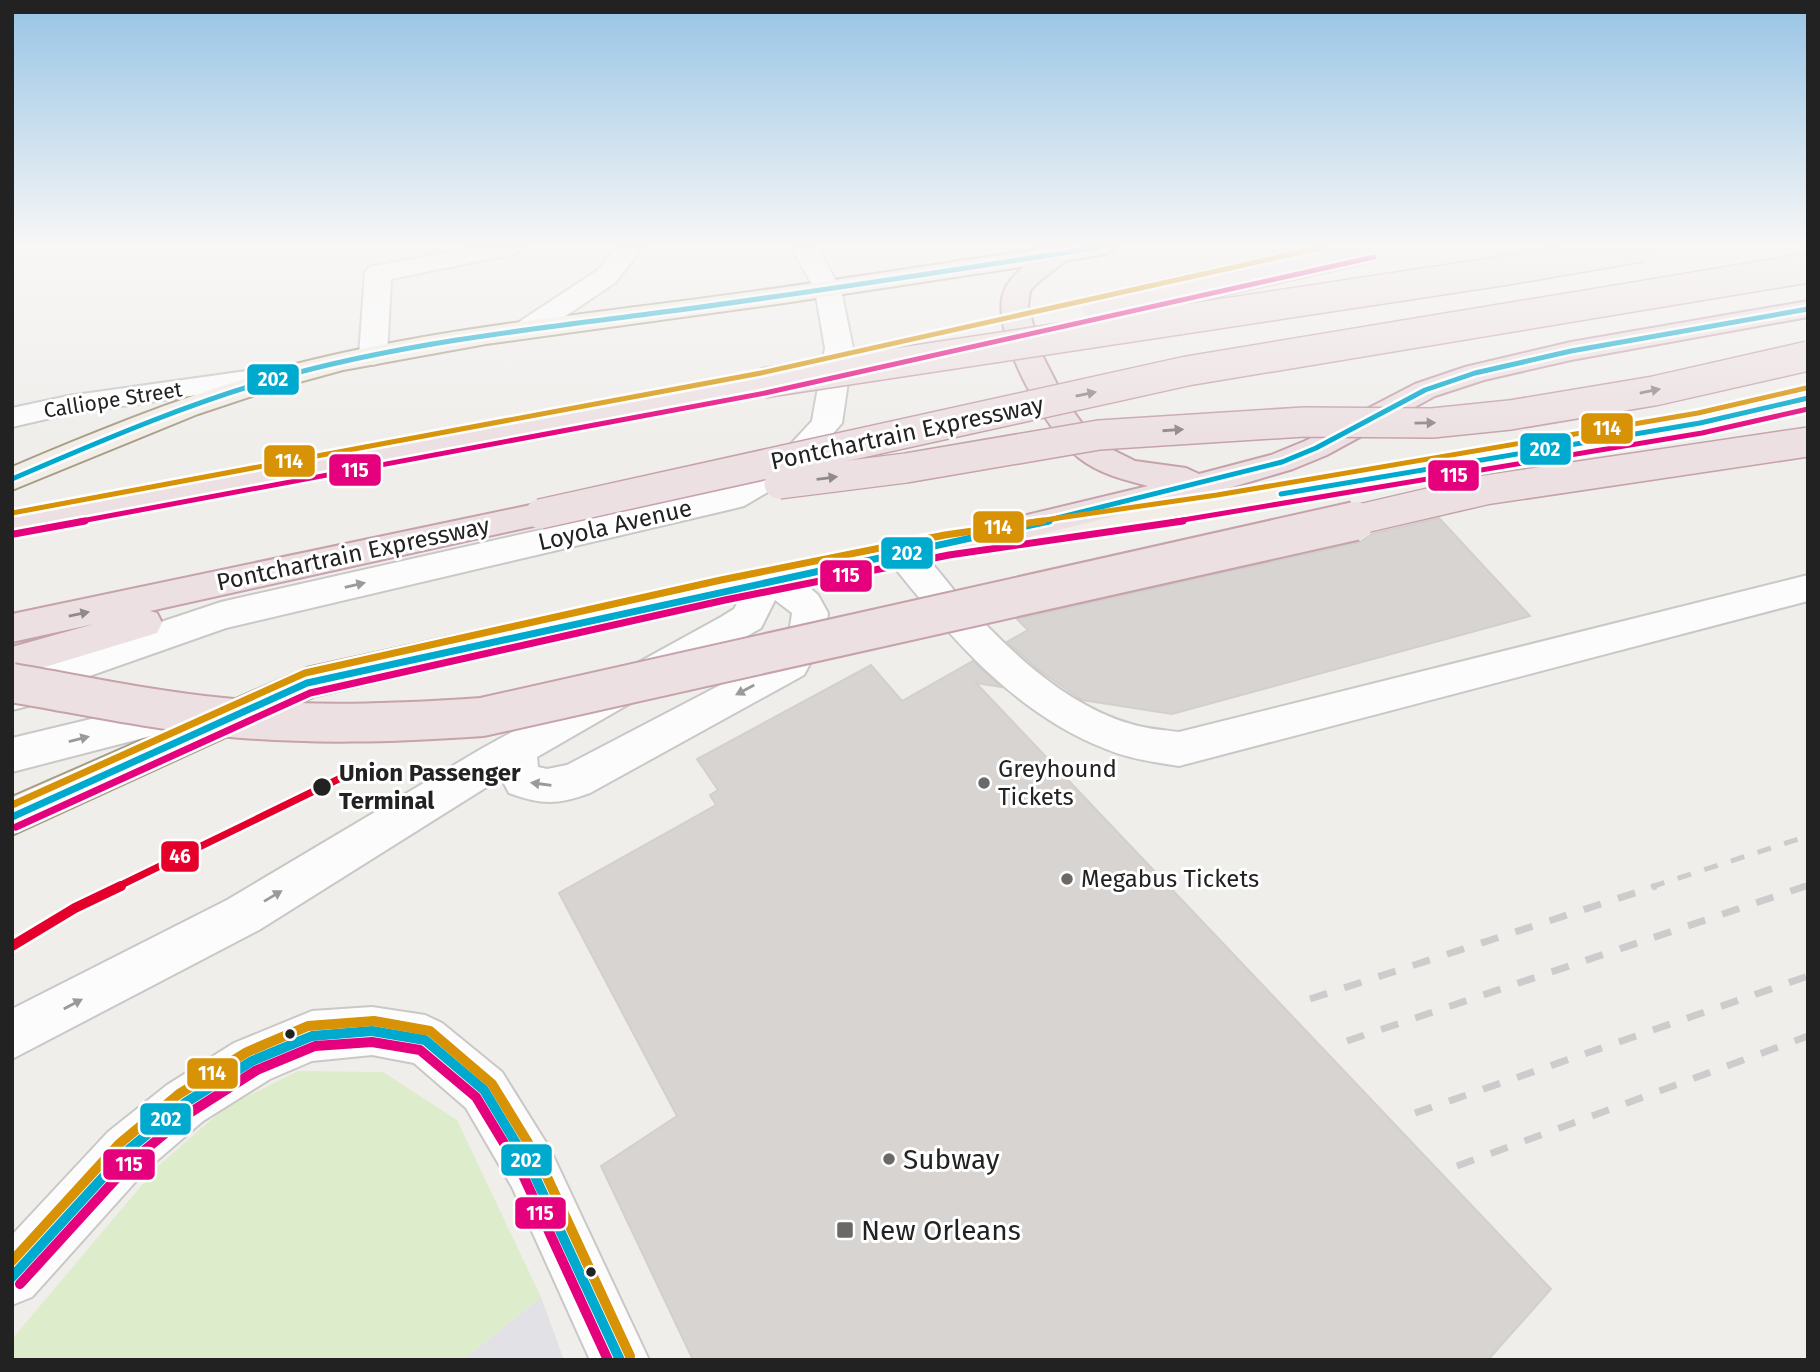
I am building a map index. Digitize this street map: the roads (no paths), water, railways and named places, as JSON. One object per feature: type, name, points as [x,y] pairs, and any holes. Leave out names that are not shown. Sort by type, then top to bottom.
[{"type":"highway","points":[[1014,311],[1018,334],[1064,426],[1088,450],[1117,467],[1150,475],[1182,480],[1223,479]]},
{"type":"highway","points":[[12,524],[763,383],[1085,311]]},
{"type":"highway","points":[[763,383],[1238,311]]},
{"type":"highway","name":"Pontchartrain Expressway","points":[[12,628],[1187,371],[1549,311]]},
{"type":"highway","points":[[947,545],[1223,479],[1282,462],[1316,448],[1425,390],[1475,373],[1572,351],[1797,311]]},
{"type":"highway","points":[[540,514],[906,468],[1099,435],[1304,422],[1433,423],[1510,415],[1654,391],[1808,356]]},
{"type":"highway","points":[[12,683],[186,713],[277,720],[385,724],[482,717],[1485,490],[1808,442]]},
{"type":"highway","points":[[12,662],[438,536]]},
{"type":"main road","points":[[12,479],[152,419],[298,373],[373,356],[526,330],[669,311]]},
{"type":"main road","points":[[12,817],[307,683],[723,590],[947,545],[1219,505],[1700,423],[1808,398]]},
{"type":"street","points":[[373,356],[376,311]]},
{"type":"street","points":[[526,330],[554,311]]},
{"type":"street","name":"Loyola Avenue","points":[[12,696],[47,676],[221,616],[732,498],[786,468],[827,423],[839,348],[832,311]]},
{"type":"street","name":"Calliope Street","points":[[12,418],[68,405],[298,373]]},
{"type":"street","points":[[903,554],[936,595],[1006,664],[1066,712],[1122,738],[1179,749],[1808,587]]},
{"type":"street","points":[[12,1035],[243,915],[519,748],[741,622],[756,606],[765,582],[796,594],[808,605],[810,621],[806,641],[791,665],[575,781],[547,787],[524,781],[516,767],[519,748]]},
{"type":"street","points":[[12,755],[307,683]]},
{"type":"street","points":[[12,1277],[127,1151],[185,1103],[253,1061],[312,1036],[372,1031],[425,1040],[484,1090],[531,1168],[620,1360]]},
{"type":"railway","points":[[1651,887],[1808,836]]},
{"type":"railway","points":[[1801,887],[1808,885]]},
{"type":"railway","points":[[1310,999],[1656,886]]},
{"type":"railway","points":[[1347,1041],[1806,886]]},
{"type":"railway","points":[[1415,1113],[1808,976]]},
{"type":"railway","points":[[1457,1166],[1808,1036]]},
{"type":"place","name":"Greyhound Tickets","points":[[984,783]]},
{"type":"place","name":"Union Passenger Terminal","points":[[322,787]]},
{"type":"place","name":"Megabus Tickets","points":[[1067,879]]},
{"type":"place","name":"Subway","points":[[889,1159]]},
{"type":"place","name":"New Orleans","points":[[845,1230]]}]
